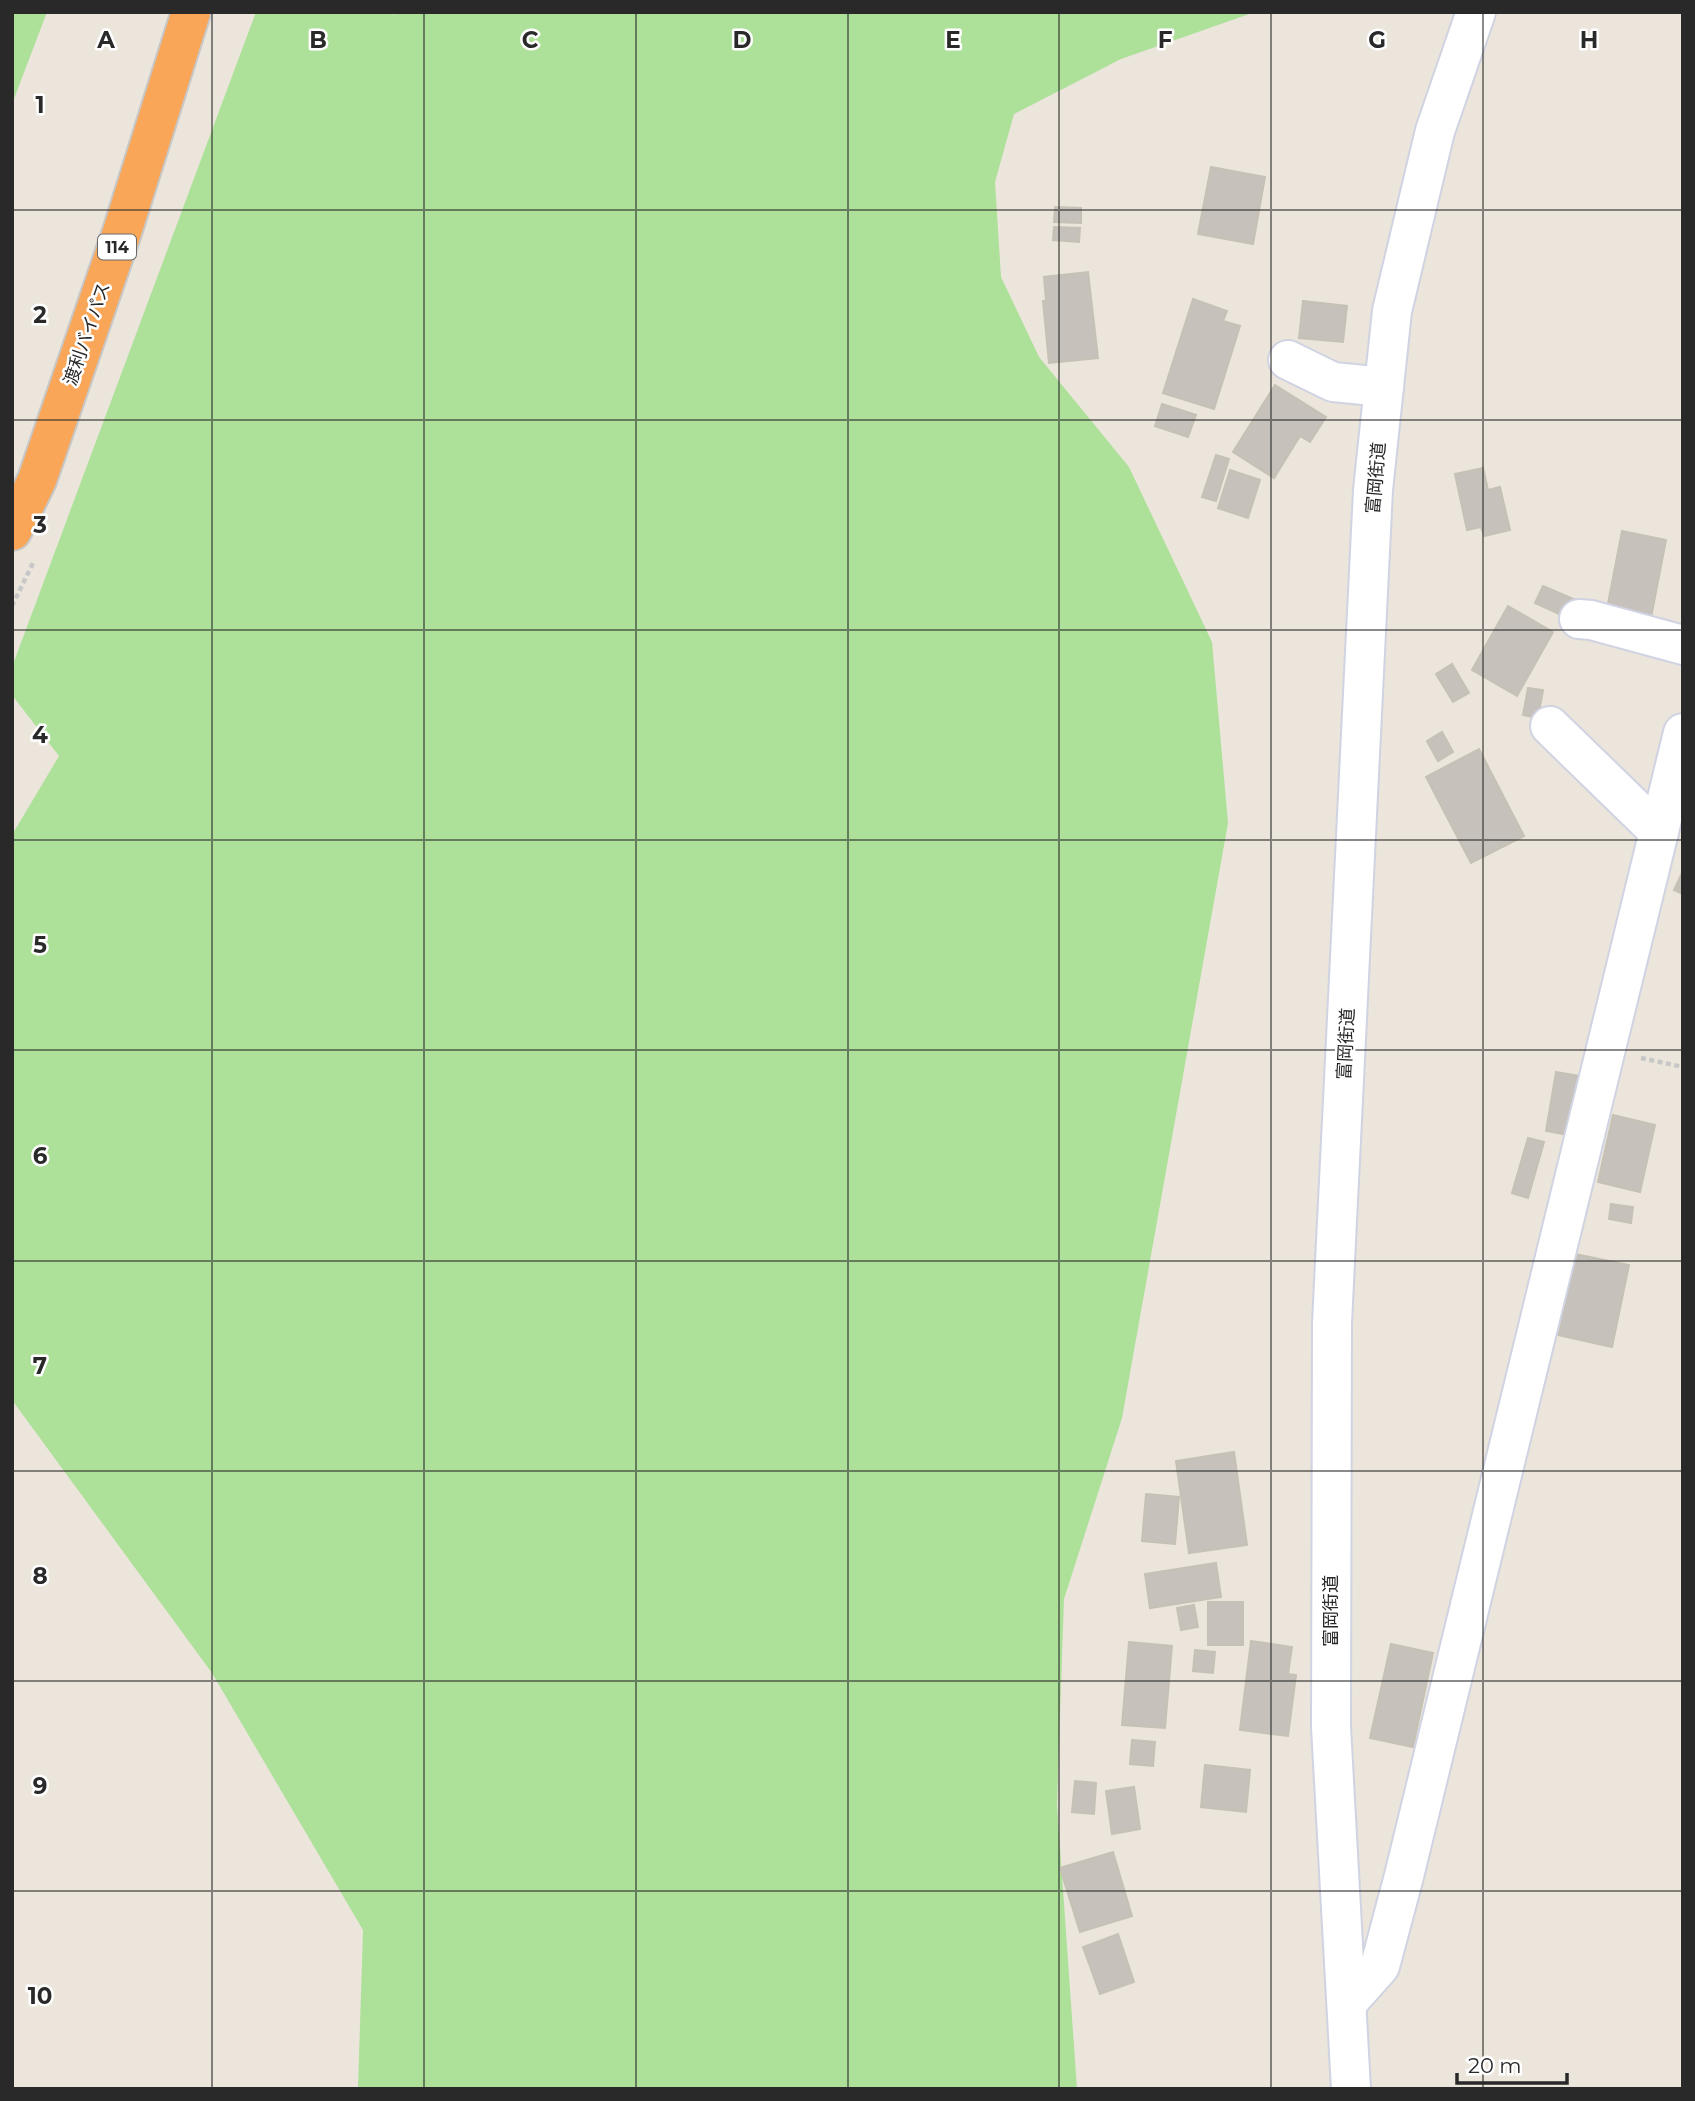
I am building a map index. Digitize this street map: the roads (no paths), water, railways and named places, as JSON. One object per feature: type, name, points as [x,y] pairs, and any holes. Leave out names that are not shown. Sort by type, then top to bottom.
[{"type":"highway","name":"渡利バイパス","points":[[12,531],[37,480],[122,232],[191,12]]},
{"type":"street","name":"富岡街道","points":[[1351,2089],[1331,1727],[1332,1323],[1373,490],[1392,311],[1432,144],[1476,12]]},
{"type":"street","points":[[1289,360],[1333,382],[1384,387]]},
{"type":"street","points":[[1579,619],[1683,645]]},
{"type":"street","points":[[1550,726],[1659,832]]},
{"type":"street","points":[[1347,2003],[1380,1966],[1404,1876],[1683,733]]}]
